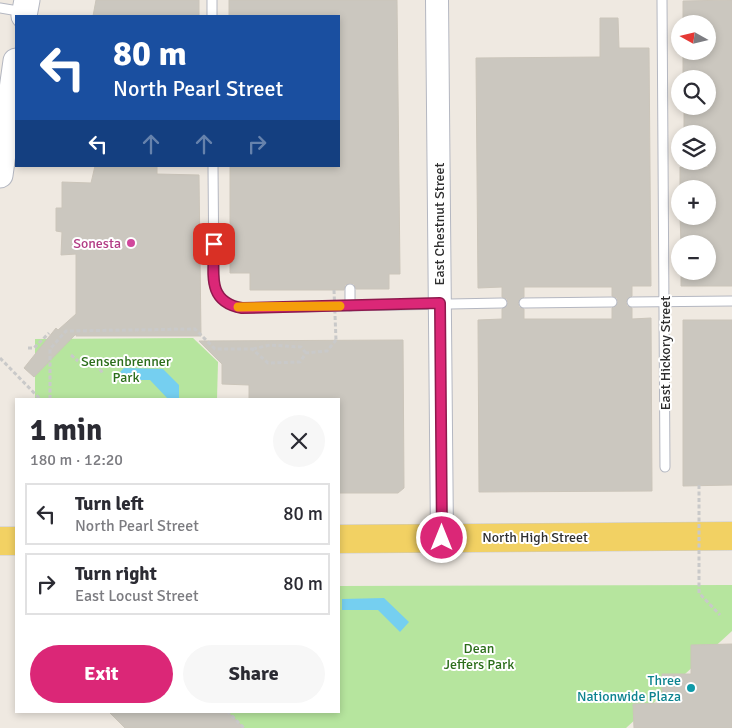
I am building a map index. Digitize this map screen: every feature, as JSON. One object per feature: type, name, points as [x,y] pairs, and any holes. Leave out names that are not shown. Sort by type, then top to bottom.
[{"type":"main road","points":[[6,159],[15,71]]},
{"type":"main road","name":"North High Street","points":[[340,539],[732,536]]},
{"type":"main road","points":[[0,541],[15,541]]},
{"type":"street","name":"East Chestnut Street","points":[[438,0],[442,538]]},
{"type":"lane","points":[[212,0],[212,15]]},
{"type":"lane","name":"East Hickory Street","points":[[662,0],[665,467]]},
{"type":"lane","points":[[0,8],[25,9]]},
{"type":"lane","points":[[213,167],[214,283],[217,294],[224,302],[242,308],[502,303]]},
{"type":"lane","points":[[350,290],[350,306]]},
{"type":"lane","points":[[632,302],[732,301]]},
{"type":"lane","points":[[524,303],[612,302]]},
{"type":"path","points":[[306,353],[327,351],[336,340],[334,290]]},
{"type":"path","points":[[50,398],[50,349],[66,331],[195,329],[215,349],[252,349],[270,345],[301,347],[306,353]]},
{"type":"path","points":[[28,348],[34,348],[48,333]]},
{"type":"path","points":[[252,349],[268,363],[300,362],[306,353]]},
{"type":"path","points":[[71,354],[78,361]]},
{"type":"path","points":[[0,358],[39,398]]},
{"type":"path","points":[[100,369],[103,374]]},
{"type":"path","points":[[699,485],[699,593],[720,615]]},
{"type":"path","points":[[229,713],[244,728]]},
{"type":"green space","name":"Sensenbrenner Park","points":[[193,338],[218,362],[217,398],[35,398],[35,339]]},
{"type":"green space","name":"Dean Jeffers Park","points":[[732,585],[732,631],[626,728],[244,728],[229,713],[340,713],[340,586]]},
{"type":"water","points":[[124,368],[163,369],[179,385],[179,398],[167,398],[150,380],[129,380],[120,372]]},
{"type":"water","points":[[384,598],[409,622],[400,632],[378,610],[342,610],[342,599]]},
{"type":"building","points":[[96,0],[199,0],[199,15],[93,15]]},
{"type":"building","points":[[229,0],[397,0],[400,274],[389,274],[389,289],[356,289],[354,284],[350,283],[345,285],[344,290],[250,290],[250,273],[230,273],[230,167],[340,167],[340,15],[229,15]]},
{"type":"building","points":[[732,0],[732,286],[681,286],[681,280],[716,280],[716,235],[681,235],[680,225],[716,225],[716,180],[680,180],[680,170],[716,170],[716,125],[684,125],[684,115],[716,115],[716,70],[683,70],[683,60],[716,60],[716,15],[683,15],[683,1]]},
{"type":"building","points":[[600,18],[618,18],[619,48],[649,48],[651,286],[632,286],[632,296],[626,302],[627,306],[632,308],[632,319],[651,318],[652,491],[479,492],[478,320],[502,319],[502,309],[508,303],[507,299],[502,297],[502,287],[478,288],[476,58],[600,57]],"holes":[[[524,287],[612,287],[612,296],[617,298],[618,302],[612,308],[612,319],[524,319],[524,309],[519,307],[518,303],[524,297]]]},
{"type":"building","name":"Sonesta","points":[[95,167],[157,167],[157,174],[199,175],[201,336],[76,336],[76,334],[34,377],[24,368],[56,328],[58,330],[76,314],[76,254],[61,255],[62,232],[56,231],[56,208],[62,208],[62,182],[91,183]]},
{"type":"building","points":[[683,320],[732,320],[732,485],[683,486]]},
{"type":"building","points":[[403,340],[404,488],[398,493],[340,493],[340,398],[249,398],[249,385],[222,384],[222,364],[199,341]]},
{"type":"building","name":"Three Nationwide Plaza","points":[[732,644],[732,728],[634,728],[633,704],[662,703],[662,674],[691,674],[691,645]]},
{"type":"building","points":[[110,713],[229,713],[244,728],[125,728]]},
{"type":"slow traffic","points":[[238,307],[340,306]]},
{"type":"place","name":"Sonesta","points":[[131,243]]},
{"type":"place","name":"Three Nationwide Plaza","points":[[691,688]]},
{"type":"route","points":[[214,244],[214,283],[217,294],[224,302],[232,306],[242,308],[440,303],[442,538]]}]
